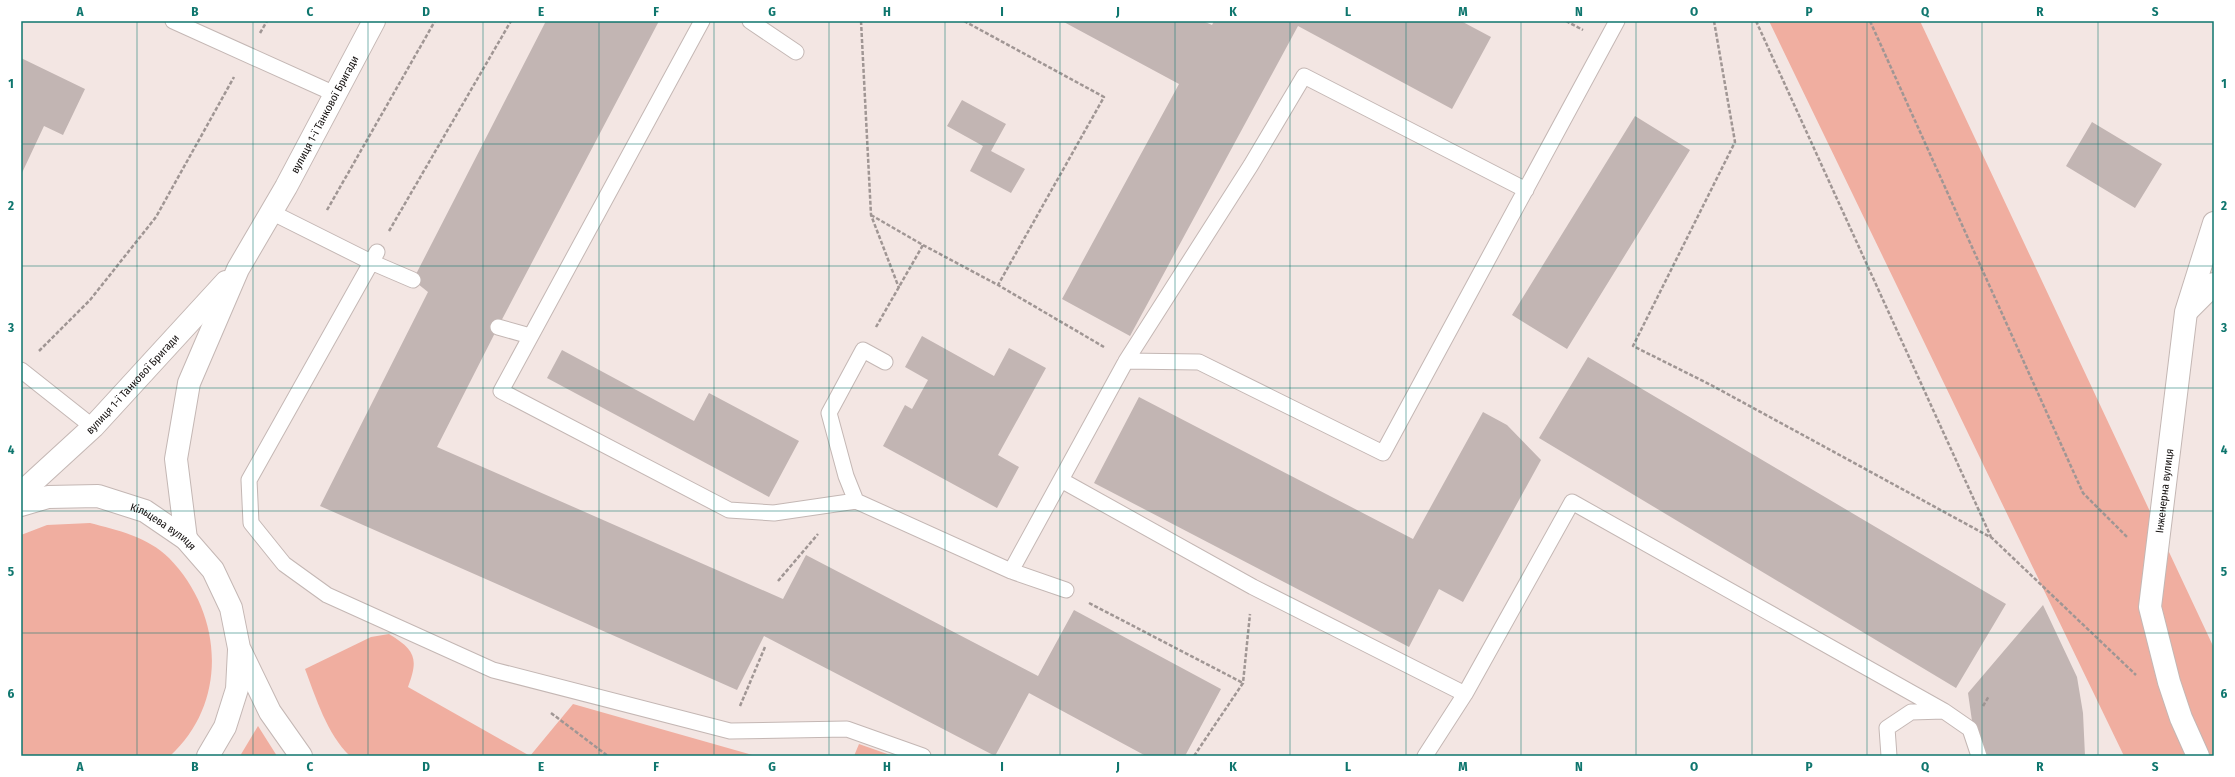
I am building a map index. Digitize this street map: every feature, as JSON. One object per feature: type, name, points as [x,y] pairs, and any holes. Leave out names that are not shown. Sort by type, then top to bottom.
[{"type":"main road","name":"вулиця 1-ї Танкової Бригади","points":[[186,539],[176,459],[189,383],[238,270],[374,21]]},
{"type":"main road","name":"Інженерна вулиця","points":[[2198,756],[2181,718],[2169,682],[2150,607],[2186,312],[2214,223]]},
{"type":"main road","name":"вулиця 1-ї Танкової Бригади","points":[[21,493],[93,427],[238,270]]},
{"type":"main road","points":[[2186,312],[2214,284]]},
{"type":"main road","name":"Кільцева вулиця","points":[[21,506],[48,497],[98,496],[145,511],[186,539],[213,570],[231,608],[239,648],[237,689],[226,727],[208,756]]},
{"type":"main road","name":"Кільцева вулиця","points":[[239,648],[270,712],[301,756]]},
{"type":"lane","points":[[173,21],[335,94]]},
{"type":"lane","points":[[702,21],[500,391],[729,510],[774,513],[856,501],[1011,571],[1066,590]]},
{"type":"lane","points":[[750,21],[796,52]]},
{"type":"lane","points":[[1126,361],[1199,362],[1383,453],[1617,21]]},
{"type":"lane","points":[[1011,571],[1126,361],[1251,165],[1304,76],[1526,190]]},
{"type":"lane","points":[[271,212],[314,233],[374,257],[413,280]]},
{"type":"lane","points":[[374,257],[249,480],[251,523],[284,564],[327,595],[493,670],[730,731],[847,728],[923,756]]},
{"type":"lane","points":[[498,327],[530,336]]},
{"type":"lane","points":[[856,501],[846,476],[829,413],[863,350],[885,362]]},
{"type":"lane","points":[[21,370],[93,427]]},
{"type":"lane","points":[[1061,480],[1253,586],[1465,694]]},
{"type":"lane","points":[[1425,756],[1465,694],[1572,502],[1944,712],[1970,729],[1979,756]]},
{"type":"lane","points":[[1889,756],[1887,728],[1911,712],[1944,712]]},
{"type":"path","points":[[37,353],[90,300],[156,217],[267,21]]},
{"type":"path","points":[[314,233],[434,21]]},
{"type":"path","points":[[374,257],[511,21]]},
{"type":"path","points":[[861,21],[872,215],[899,288]]},
{"type":"path","points":[[964,21],[1104,97],[998,285]]},
{"type":"path","points":[[1714,21],[1735,142],[1633,346],[1711,385],[1992,538],[2137,676]]},
{"type":"path","points":[[1756,21],[1992,538]]},
{"type":"path","points":[[1870,21],[2083,493],[2156,565]]},
{"type":"path","points":[[872,215],[923,245],[998,285],[1126,361]]},
{"type":"path","points":[[863,350],[923,245]]},
{"type":"path","points":[[778,582],[812,539],[856,501]]},
{"type":"path","points":[[1194,756],[1243,683],[1253,586]]},
{"type":"path","points":[[1066,590],[1243,683]]},
{"type":"path","points":[[730,731],[765,647]]},
{"type":"shaded area","points":[[1769,21],[1920,21],[2214,648],[2214,756],[2124,756]]},
{"type":"shaded area","points":[[90,523],[132,535],[152,545],[169,558],[187,580],[200,605],[209,631],[212,657],[210,684],[202,710],[189,734],[170,756],[21,756],[21,535],[47,525]]},
{"type":"shaded area","points":[[389,634],[404,645],[412,656],[414,662],[408,687],[530,756],[350,756],[335,737],[323,715],[305,669],[371,637]]},
{"type":"shaded area","points":[[573,704],[756,756],[530,756]]},
{"type":"shaded area","points":[[258,726],[277,756],[240,756]]},
{"type":"shaded area","points":[[859,744],[893,756],[854,756]]},
{"type":"building","points":[[546,21],[659,21],[498,327],[437,447],[783,599],[806,555],[1038,676],[1074,610],[1221,689],[1185,756],[1146,756],[1029,693],[995,756],[764,636],[737,690],[320,506],[428,292],[413,280]]},
{"type":"building","points":[[1062,21],[1203,21],[1212,25],[1214,21],[1461,21],[1491,37],[1452,109],[1298,26],[1130,336],[1062,299],[1179,84]]},
{"type":"building","points":[[21,58],[85,89],[63,135],[44,126],[21,175]]},
{"type":"building","points":[[962,100],[1006,124],[991,151],[1025,169],[1011,193],[970,171],[983,146],[947,126]]},
{"type":"building","points":[[1635,116],[1690,150],[1567,349],[1512,315]]},
{"type":"building","points":[[2092,122],[2162,164],[2135,208],[2066,166]]},
{"type":"building","points":[[922,336],[994,376],[1009,348],[1046,368],[998,455],[1019,467],[997,508],[883,446],[905,405],[912,409],[928,380],[905,367]]},
{"type":"building","points":[[562,350],[694,421],[709,393],[799,441],[769,497],[547,378]]},
{"type":"building","points":[[1588,357],[2006,604],[1956,688],[1539,438]]},
{"type":"building","points":[[1139,397],[1413,539],[1483,412],[1507,425],[1541,460],[1463,602],[1439,589],[1409,647],[1094,483]]},
{"type":"building","points":[[2043,605],[2077,677],[2083,713],[2085,756],[1977,756],[1968,693]]}]
